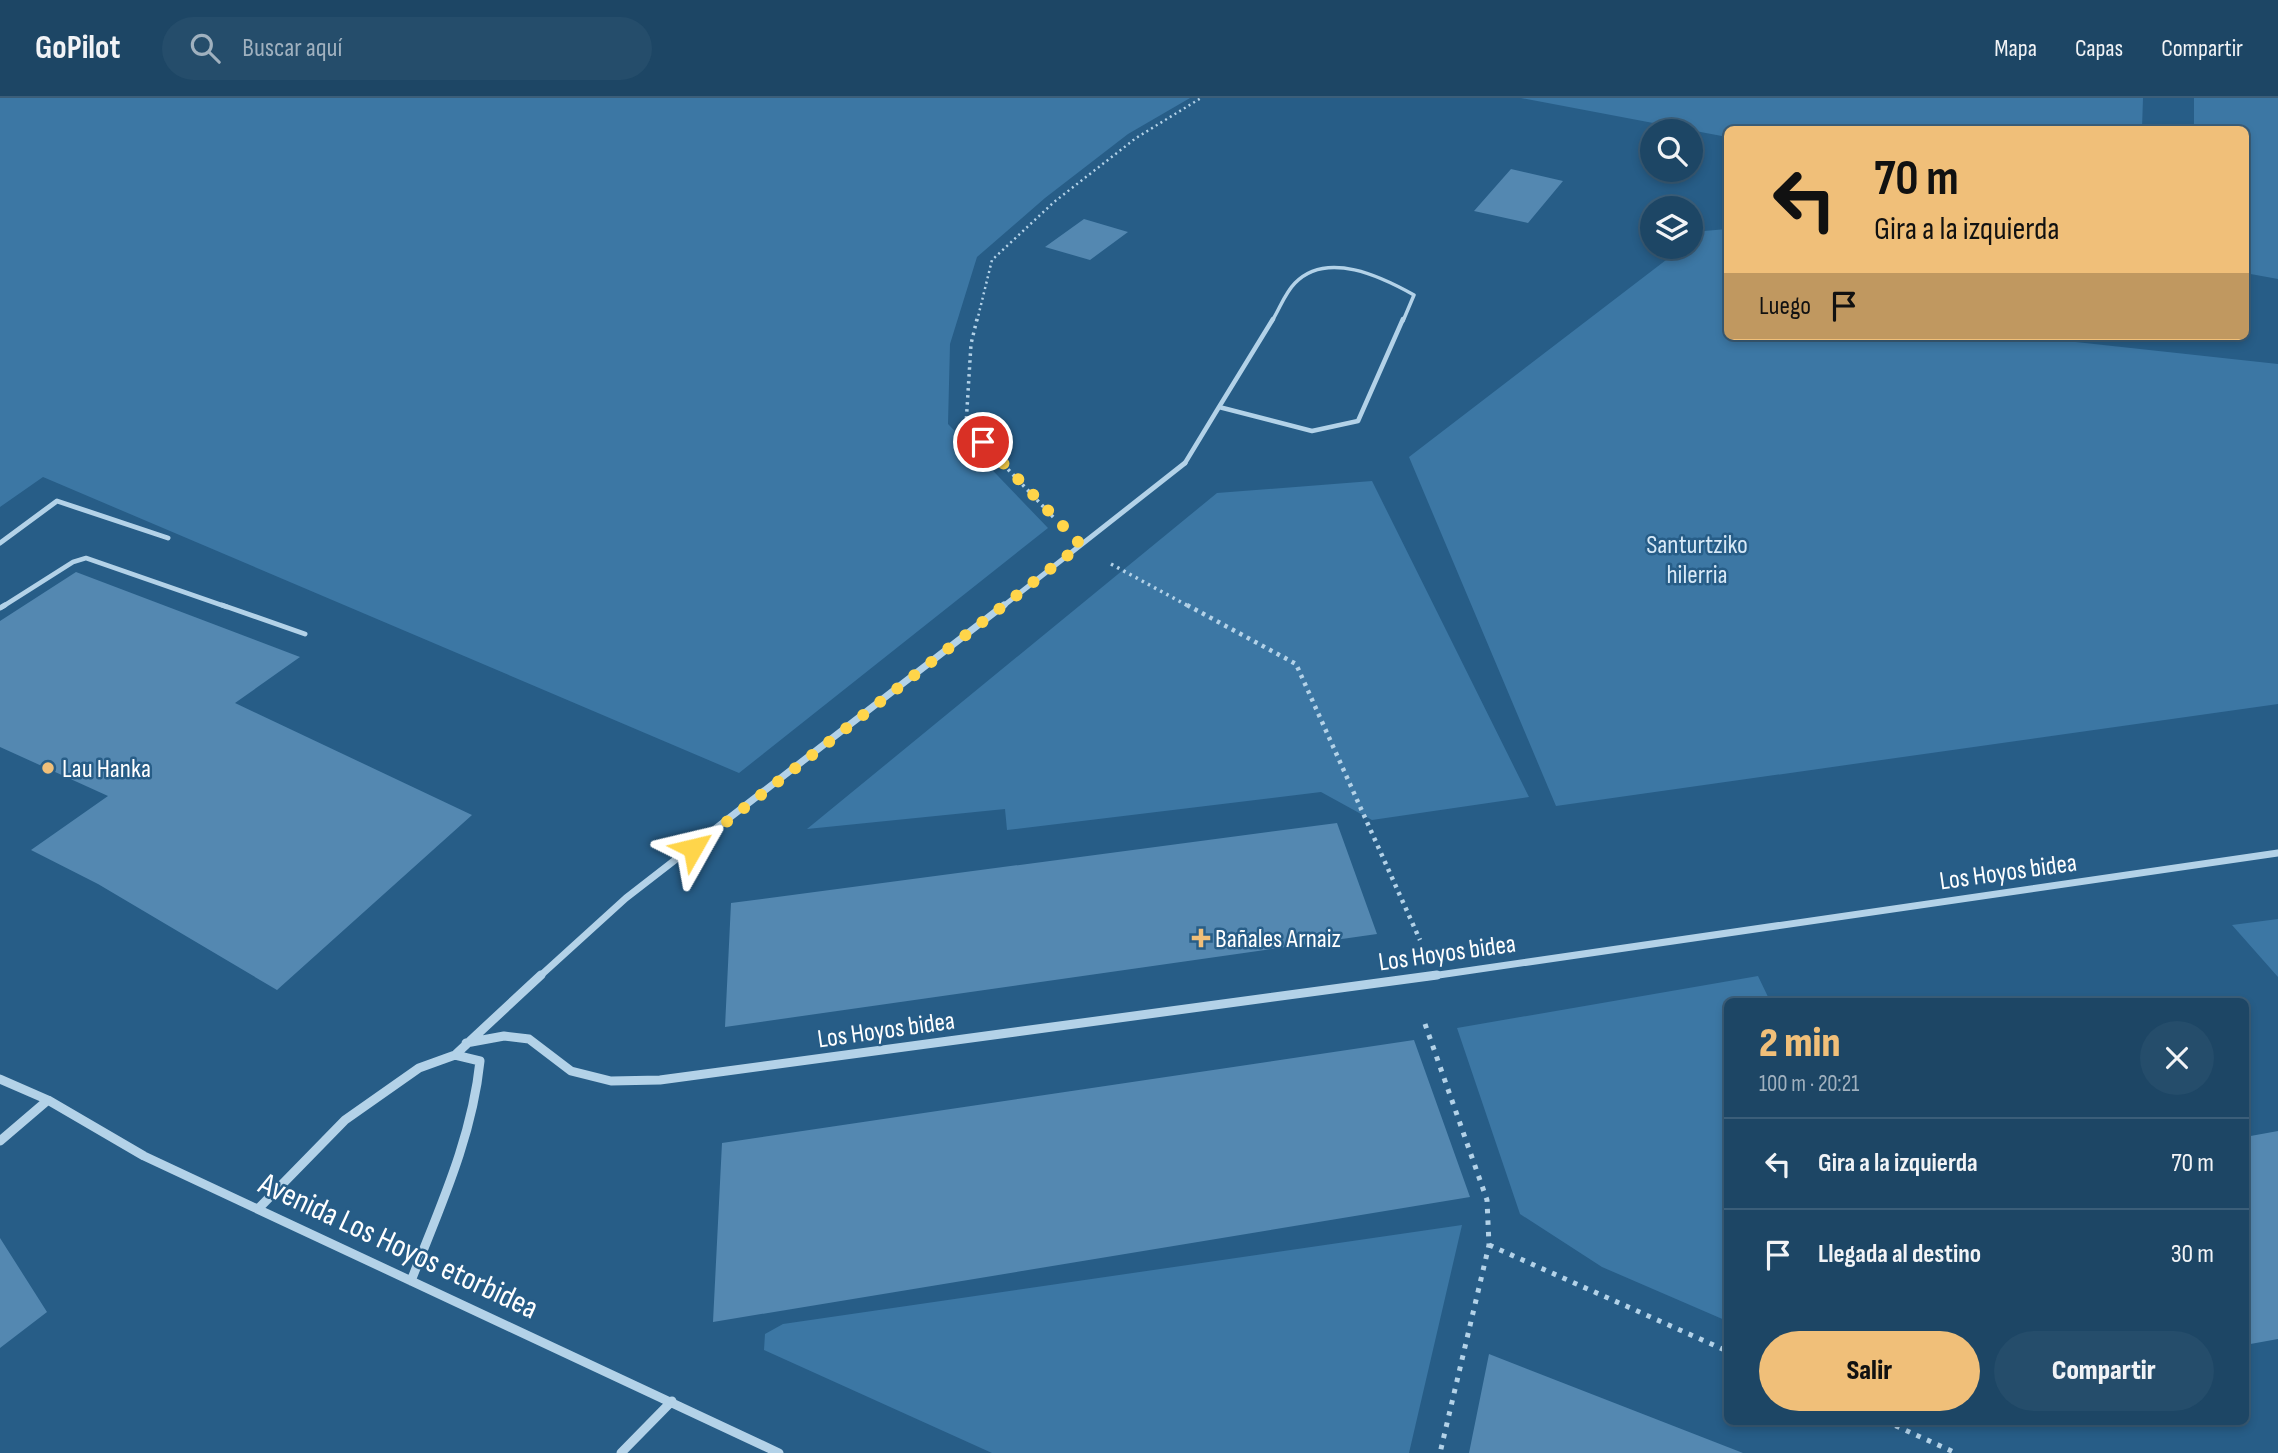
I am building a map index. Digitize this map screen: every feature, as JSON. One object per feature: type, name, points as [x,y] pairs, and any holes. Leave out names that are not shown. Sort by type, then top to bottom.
[{"type":"street","points":[[258,1209],[345,1120],[419,1068],[455,1055],[626,898],[771,789],[1185,463]]},
{"type":"street","points":[[0,543],[57,501],[168,538]]},
{"type":"street","name":"Los Hoyos bidea","points":[[466,1044],[504,1036],[529,1039],[571,1071],[611,1081],[660,1080],[1429,976],[2278,853]]},
{"type":"street","points":[[411,1281],[468,1132],[479,1090],[481,1061],[455,1055]]},
{"type":"street","name":"Avenida Los Hoyos etorbidea","points":[[0,1079],[48,1100],[144,1156],[779,1453]]},
{"type":"street","points":[[0,1141],[48,1100]]},
{"type":"street","points":[[621,1453],[672,1401]]},
{"type":"lane","points":[[1185,463],[1219,407],[1298,281],[1321,270],[1344,267],[1394,282],[1414,295],[1358,421],[1312,431],[1219,407]]},
{"type":"lane","points":[[0,608],[73,562],[86,558],[305,634]]},
{"type":"path","points":[[1081,545],[966,425],[971,344],[992,260],[1054,202],[1136,138],[1201,98]]},
{"type":"path","points":[[1110,564],[1296,664],[1420,940]]},
{"type":"path","points":[[1425,1024],[1487,1200],[1489,1245],[1440,1453]]},
{"type":"path","points":[[1489,1245],[1724,1350]]},
{"type":"path","points":[[1894,1425],[1956,1453]]},
{"type":"green space","points":[[0,98],[1190,98],[1128,134],[1045,198],[977,257],[950,344],[948,424],[1048,528],[739,773],[43,477],[0,507]]},
{"type":"green space","points":[[1521,98],[2143,98],[2142,126],[1724,126],[1724,136],[1703,132],[1703,119],[1640,121]]},
{"type":"green space","points":[[2194,98],[2278,98],[2278,279],[2249,274],[2249,126],[2194,126]]},
{"type":"green space","name":"Santurtziko hilerria","points":[[1724,229],[1724,340],[2057,340],[2278,364],[2278,704],[1556,806],[1409,457],[1667,259],[1703,259],[1703,232]]},
{"type":"green space","points":[[1372,481],[1529,797],[1372,820],[1321,792],[1007,830],[1005,809],[807,829],[1217,493]]},
{"type":"green space","points":[[2278,919],[2278,977],[2232,925]]},
{"type":"green space","points":[[1758,976],[1769,998],[1724,998],[1724,1320],[1602,1267],[1520,1214],[1457,1028]]},
{"type":"green space","points":[[1462,1225],[1409,1453],[992,1453],[764,1350],[765,1334],[783,1324]]},
{"type":"building","points":[[1511,169],[1563,181],[1528,223],[1474,211]]},
{"type":"building","points":[[1084,219],[1128,232],[1090,260],[1045,247]]},
{"type":"building","points":[[76,572],[300,657],[235,703],[472,815],[277,990],[98,884],[31,850],[108,796],[0,747],[0,621]]},
{"type":"building","points":[[1337,823],[1377,934],[725,1027],[731,903]]},
{"type":"building","points":[[1414,1040],[1470,1197],[713,1322],[722,1143]]},
{"type":"building","points":[[2278,1131],[2278,1339],[2249,1344],[2249,1136]]},
{"type":"building","points":[[0,1238],[47,1312],[0,1348]]},
{"type":"building","points":[[1489,1354],[1743,1453],[1469,1453]]},
{"type":"place","name":"Lau Hanka","points":[[48,768]]},
{"type":"place","name":"Bañales Arnaiz","points":[[1201,938]]},
{"type":"route","points":[[693,848],[1081,545],[983,442]]}]
